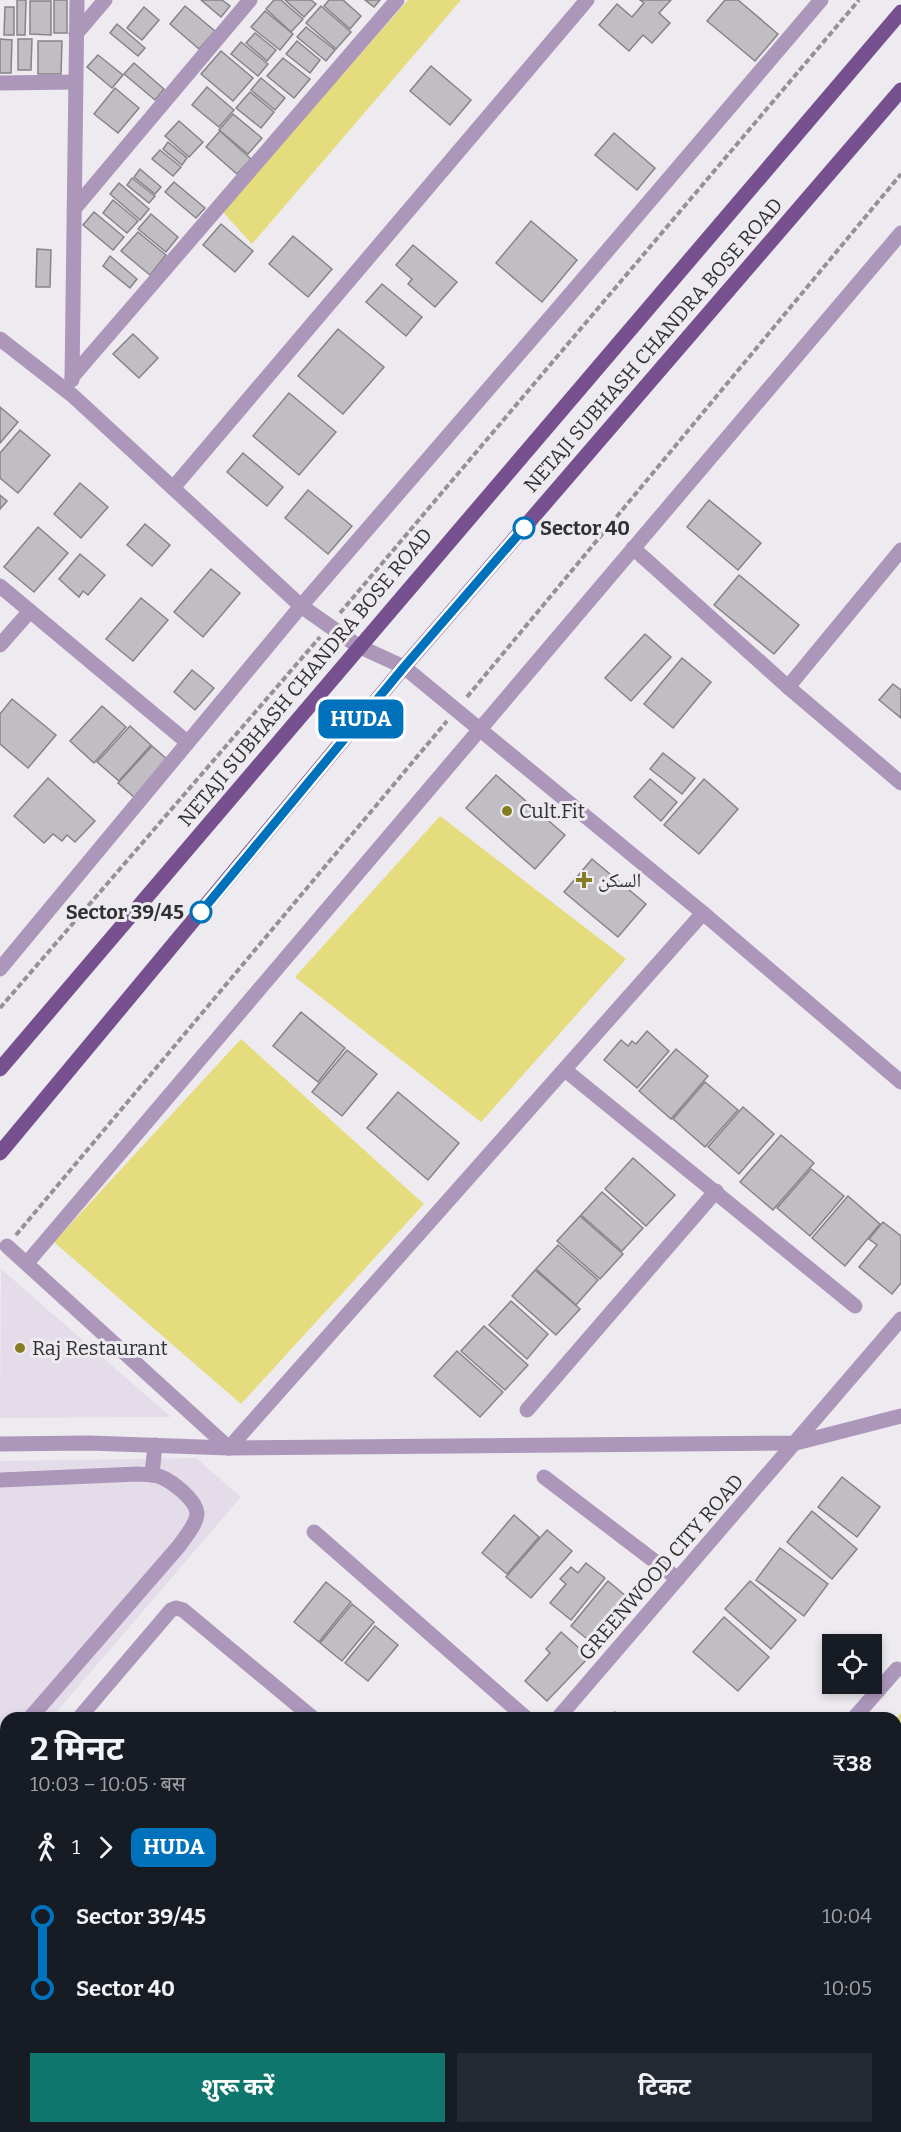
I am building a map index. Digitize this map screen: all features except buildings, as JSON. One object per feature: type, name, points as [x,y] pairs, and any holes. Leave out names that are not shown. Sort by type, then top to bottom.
[{"type":"main road","name":"NETAJI SUBHASH CHANDRA BOSE ROAD","points":[[0,1069],[358,646],[901,12]]},
{"type":"main road","name":"NETAJI SUBHASH CHANDRA BOSE ROAD","points":[[0,1153],[404,667],[901,90]]},
{"type":"street","points":[[72,395],[77,0]]},
{"type":"street","points":[[76,34],[105,0]]},
{"type":"street","points":[[75,208],[250,0]]},
{"type":"street","points":[[72,377],[397,0]]},
{"type":"street","points":[[173,488],[587,0]]},
{"type":"street","points":[[0,969],[301,606],[821,0]]},
{"type":"street","points":[[0,83],[75,82]]},
{"type":"street","points":[[27,1263],[901,233]]},
{"type":"street","points":[[0,339],[72,395],[301,606],[358,646],[404,667],[703,913],[901,1082]]},
{"type":"street","points":[[633,548],[788,687],[901,783]]},
{"type":"street","points":[[788,687],[901,550]]},
{"type":"street","points":[[0,586],[187,742]]},
{"type":"street","points":[[0,645],[30,611]]},
{"type":"street","points":[[229,1448],[703,913]]},
{"type":"street","points":[[566,1070],[855,1306]]},
{"type":"street","points":[[527,1410],[716,1191]]},
{"type":"street","points":[[7,1246],[229,1448]]},
{"type":"street","name":"GREENWOOD CITY ROAD","points":[[563,1712],[901,1319]]},
{"type":"street","points":[[0,1444],[89,1443],[229,1448],[796,1443],[901,1416]]},
{"type":"street","points":[[153,1475],[155,1445]]},
{"type":"street","points":[[0,1480],[138,1474],[160,1476],[178,1487],[195,1505],[197,1514],[192,1527],[179,1546],[35,1712]]},
{"type":"street","points":[[544,1477],[678,1580]]},
{"type":"street","points":[[314,1532],[519,1712]]},
{"type":"street","points":[[84,1712],[171,1610],[177,1608],[183,1610],[306,1712]]},
{"type":"street","points":[[859,1712],[897,1669]]},
{"type":"path","points":[[0,1008],[330,626],[859,0]]},
{"type":"shaded area","points":[[408,0],[461,0],[252,244],[222,211]]},
{"type":"shaded area","points":[[440,816],[626,959],[481,1122],[295,977]]},
{"type":"shaded area","points":[[241,1039],[424,1204],[241,1404],[54,1242]]},
{"type":"shaded area","points":[[1,1269],[171,1417],[0,1418]]},
{"type":"shaded area","points":[[196,1458],[241,1497],[56,1712],[0,1712],[0,1461]]},
{"type":"bus line","name":"HUDA","points":[[201,912],[404,667],[524,528]]},
{"type":"place","name":"Sector 40","points":[[524,528]]},
{"type":"place","name":"Cult.Fit","points":[[507,811]]},
{"type":"place","name":"السكن","points":[[584,880]]},
{"type":"place","name":"Sector 39/45","points":[[201,912]]},
{"type":"place","name":"Raj Restaurant","points":[[20,1348]]}]
